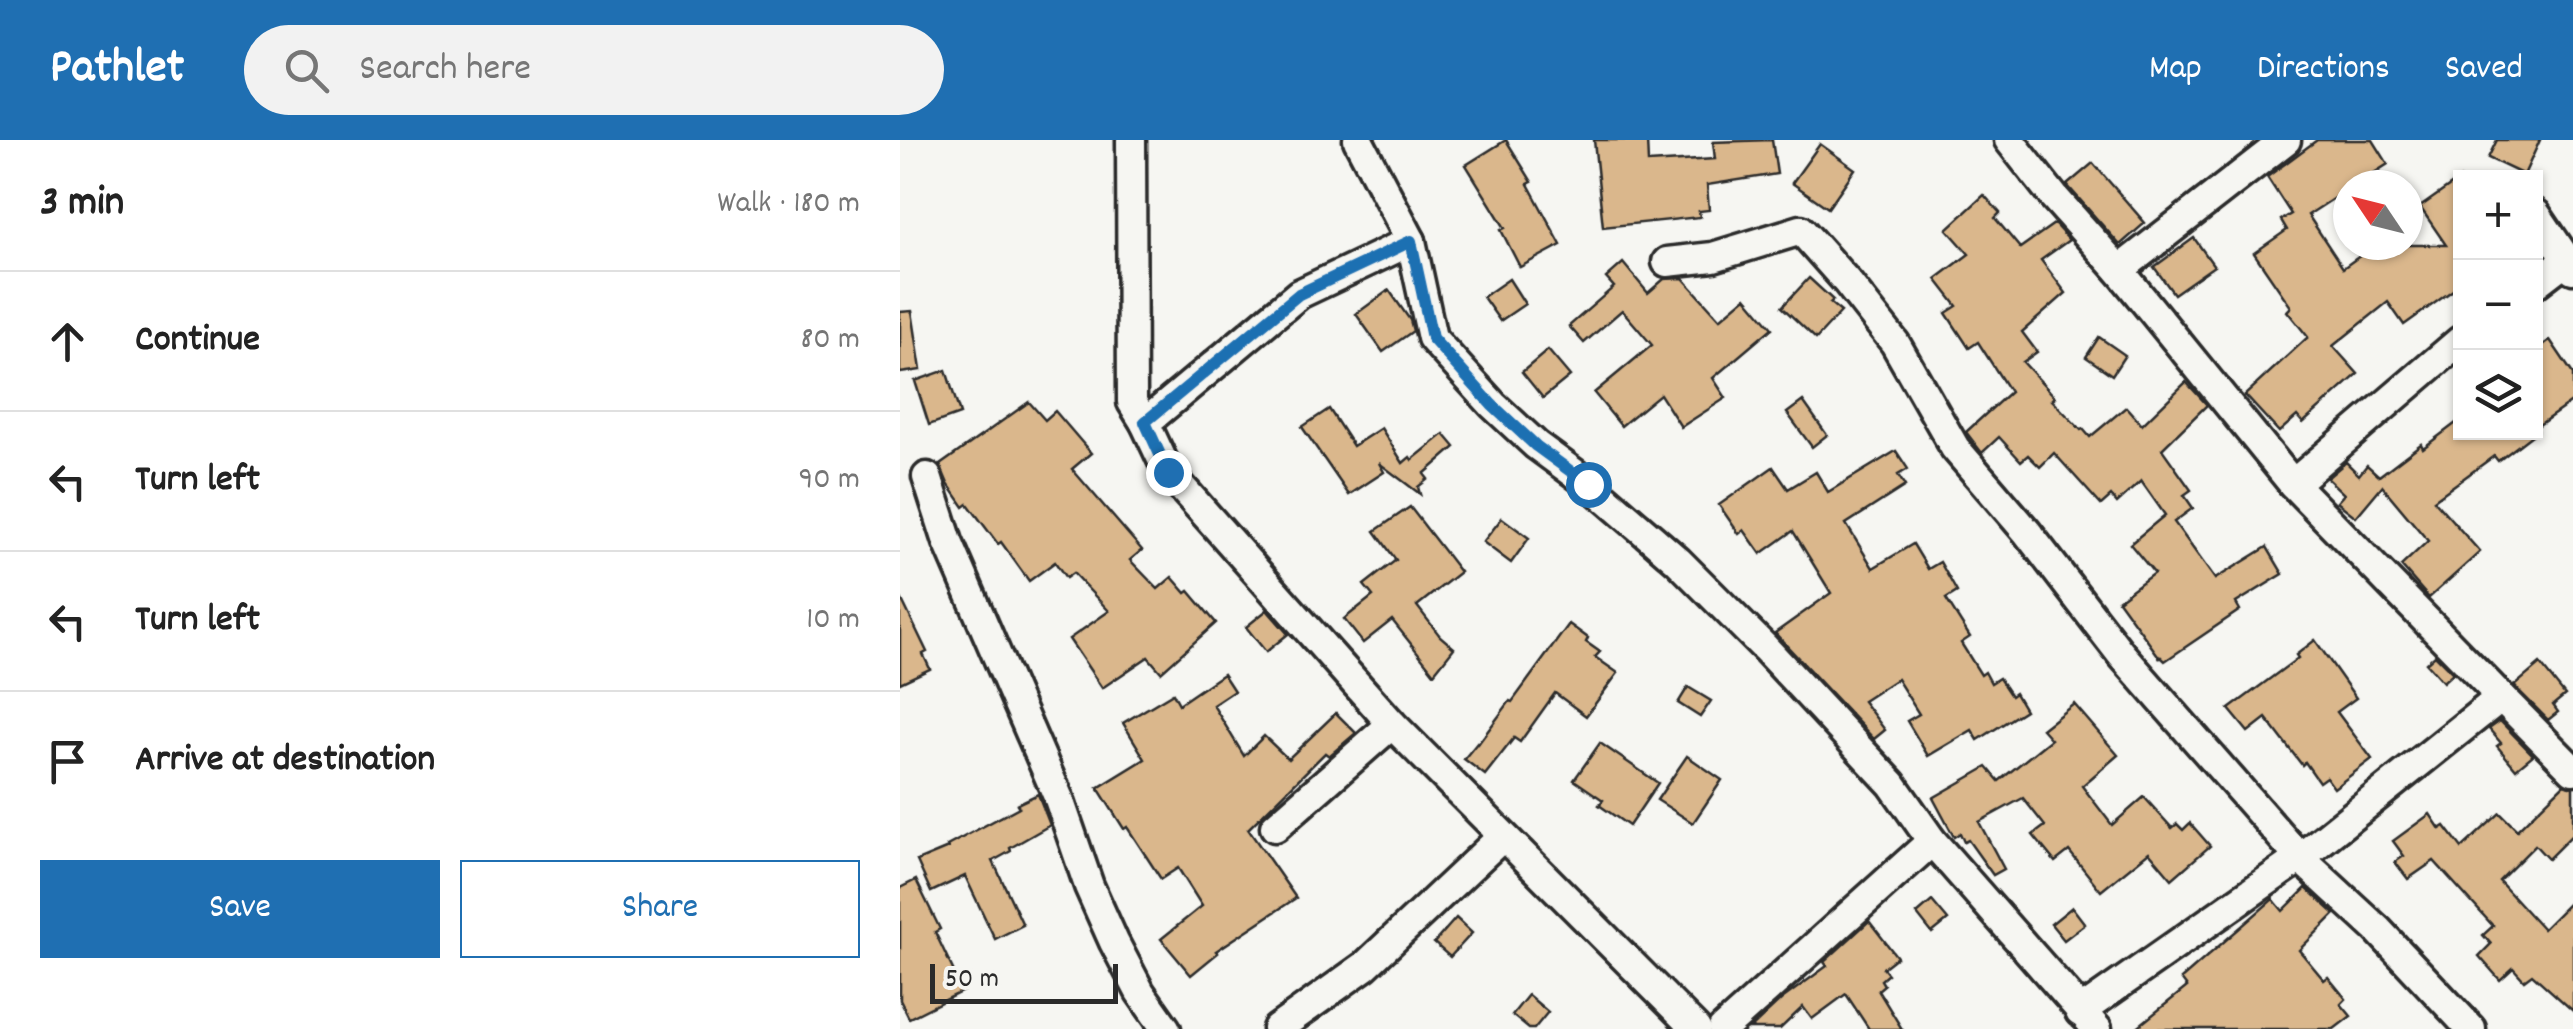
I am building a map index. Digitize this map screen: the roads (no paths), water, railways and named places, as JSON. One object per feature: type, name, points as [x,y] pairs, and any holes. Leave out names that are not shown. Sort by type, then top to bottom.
[{"type":"street","points":[[1132,140],[1132,402],[1168,472],[1392,724],[1696,1029]]},
{"type":"street","points":[[1358,140],[1411,241],[1432,338],[1492,405],[1536,446],[1588,484],[1678,562],[1765,648],[1892,784],[1932,841],[2088,1021],[2502,697]]},
{"type":"street","points":[[2009,140],[2293,484],[2573,770]]},
{"type":"street","points":[[2119,270],[2285,140]]},
{"type":"street","points":[[2543,224],[2570,264],[2543,279]]},
{"type":"street","points":[[1667,262],[1714,257],[1801,230],[1895,343],[1954,448],[2027,532],[2121,654],[2300,858],[2378,930],[2471,1029]]},
{"type":"street","points":[[1145,422],[1299,294],[1411,241]]},
{"type":"street","points":[[2293,484],[2453,347]]},
{"type":"street","points":[[927,477],[948,542],[1059,798],[1089,886],[1140,992],[1166,1029]]},
{"type":"street","points":[[1274,827],[1392,724]]},
{"type":"street","points":[[1278,1029],[1365,966],[1502,837]]},
{"type":"street","points":[[1723,1029],[1932,841]]}]
